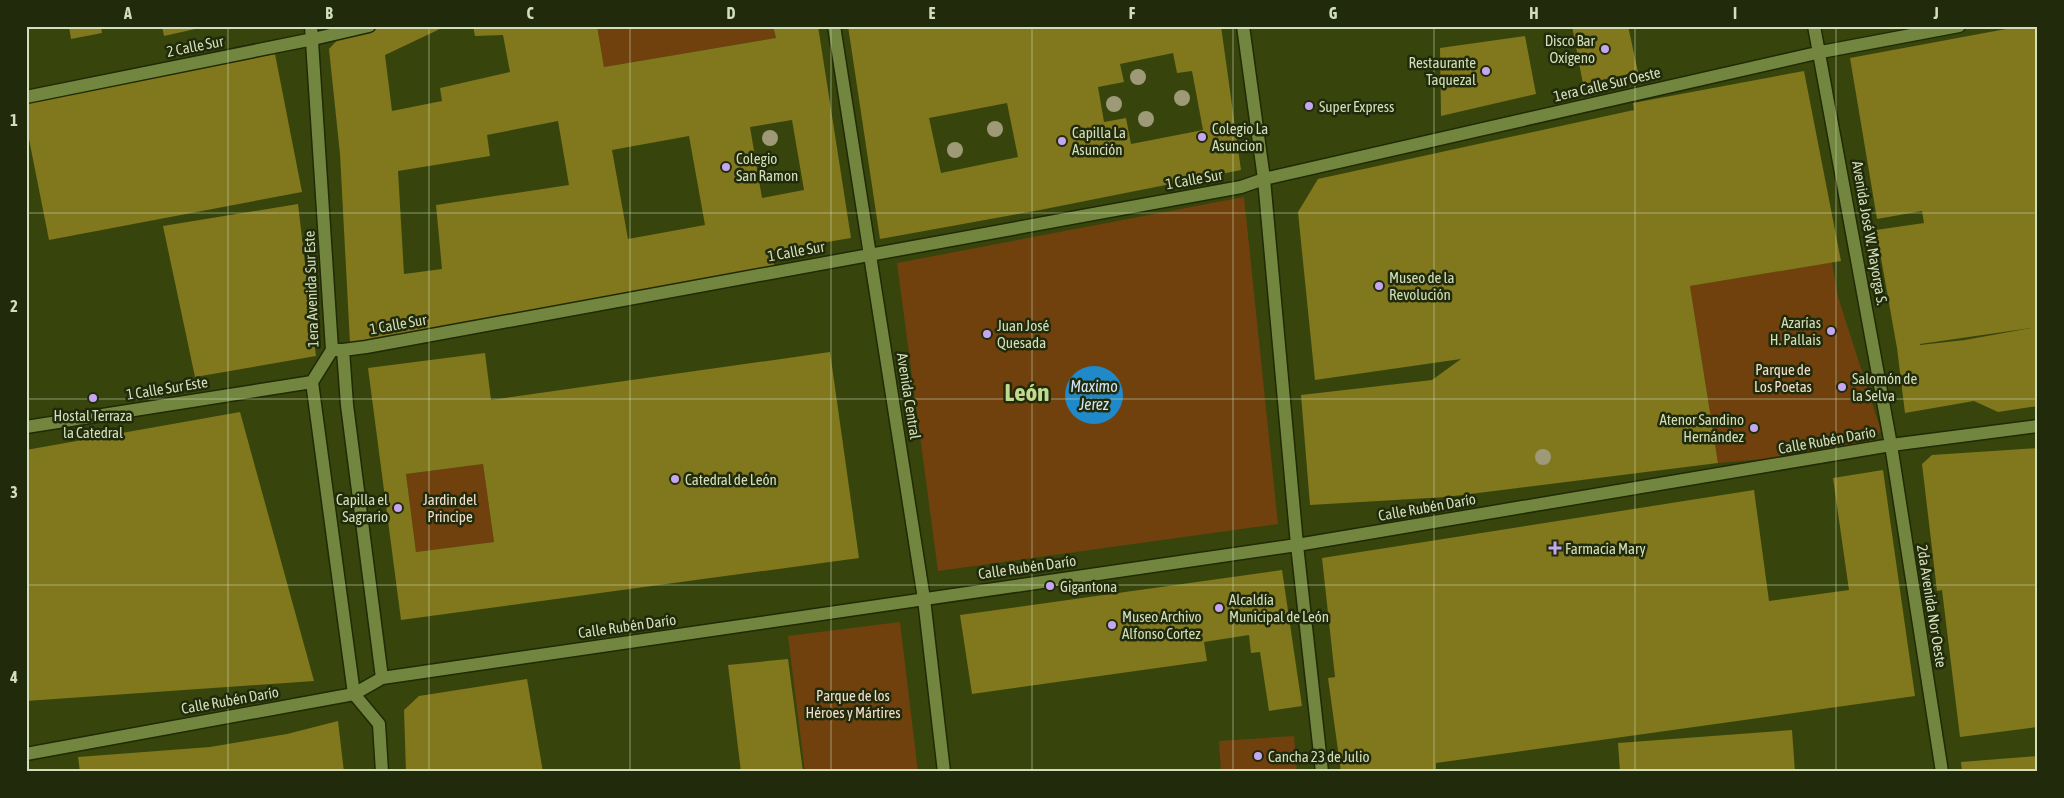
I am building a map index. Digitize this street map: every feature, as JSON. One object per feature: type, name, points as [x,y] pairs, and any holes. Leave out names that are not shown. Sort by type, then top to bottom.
[{"type":"street","name":"1era Avenida Sur Este","points":[[311,26],[337,350],[312,382]]},
{"type":"street","name":"2 Calle Sur","points":[[26,96],[313,39],[369,26]]},
{"type":"street","name":"Avenida Central","points":[[834,26],[924,599],[944,772]]},
{"type":"street","points":[[1243,26],[1264,179],[1297,545],[1322,772]]},
{"type":"street","name":"Avenida José W. Mayorga S.","points":[[1814,26],[1821,52],[1891,445]]},
{"type":"street","name":"1era Calle Sur Oeste","points":[[1264,179],[1821,52],[1959,26]]},
{"type":"street","name":"1 Calle Sur","points":[[337,350],[1241,187],[1264,179]]},
{"type":"street","points":[[337,350],[348,405],[382,678]]},
{"type":"street","points":[[312,382],[354,694],[379,724],[382,772]]},
{"type":"street","name":"1 Calle Sur Este","points":[[26,426],[312,382]]},
{"type":"street","name":"Calle Rubén Darío","points":[[26,754],[354,694],[382,678],[1297,545],[1891,445],[2038,426]]},
{"type":"street","name":"2da Avenida Nor Oeste","points":[[1891,445],[1942,772]]},
{"type":"green space","points":[[597,26],[773,26],[776,38],[604,67]]},
{"type":"green space","points":[[1244,197],[1278,524],[938,571],[897,263]]},
{"type":"green space","name":"Parque de Los Poetas","points":[[1832,262],[1838,297],[1881,431],[1867,450],[1718,463],[1690,286]]},
{"type":"green space","name":"Jardin del Principe","points":[[483,464],[494,542],[416,552],[406,474]]},
{"type":"green space","name":"Parque de los Héroes y Mártires","points":[[900,622],[918,772],[805,772],[788,636]]},
{"type":"green space","name":"Cancha 23 de Julio","points":[[1294,736],[1297,772],[1221,772],[1219,741]]},
{"type":"water","name":"Maximo Jerez","points":[[1094,366],[1110,371],[1118,379],[1123,395],[1118,411],[1110,419],[1094,424],[1078,419],[1070,411],[1065,395],[1070,379],[1078,371]]},
{"type":"building","points":[[69,26],[101,26],[102,33],[71,39]]},
{"type":"building","points":[[162,26],[204,26],[204,27],[164,36]]},
{"type":"building","points":[[378,26],[441,26],[442,28],[385,55],[392,111],[442,101],[440,88],[510,72],[503,35],[475,36],[473,26],[597,26],[604,67],[776,38],[773,26],[818,26],[851,238],[773,251],[774,268],[350,343],[340,154],[329,49],[342,35]],"holes":[[[792,120],[804,190],[762,198],[750,127]],[[558,121],[569,185],[436,205],[442,269],[404,274],[398,171],[490,156],[487,135]],[[689,136],[705,225],[628,239],[612,150]]]},
{"type":"building","name":"Colegio La Asuncion","points":[[848,26],[930,26],[931,29],[945,26],[1114,26],[1114,28],[1126,26],[1221,26],[1241,170],[1040,210],[880,239]],"holes":[[[1173,53],[1177,73],[1192,71],[1203,130],[1131,144],[1126,118],[1104,122],[1098,87],[1124,82],[1120,64]],[[1007,103],[1018,157],[941,173],[929,118]]]},
{"type":"building","name":"Disco Bar Oxígeno","points":[[1572,26],[1628,26],[1638,72],[1583,84]]},
{"type":"building","points":[[2022,26],[2038,26],[2038,406],[1998,412],[1974,401],[1905,413],[1897,348],[1876,230],[1924,223],[1922,211],[1877,219],[1850,58]],"holes":[[[2031,328],[1965,340],[1920,345]]]},
{"type":"building","name":"Restaurante Taquezal","points":[[1525,36],[1536,94],[1441,116],[1440,48]]},
{"type":"building","points":[[275,54],[302,192],[49,240],[26,124],[26,101]]},
{"type":"building","points":[[1804,71],[1841,261],[1690,286],[1718,463],[1446,497],[1310,505],[1301,395],[1432,380],[1461,359],[1315,380],[1298,212],[1318,179],[1634,110],[1633,103]]},
{"type":"building","points":[[298,204],[316,356],[195,377],[163,226]]},
{"type":"building","name":"Catedral de León","points":[[830,352],[859,558],[401,620],[368,368],[485,353],[491,400]],"holes":[[[483,464],[494,542],[416,552],[406,474]]]},
{"type":"building","points":[[240,412],[314,681],[26,701],[26,450]]},
{"type":"building","points":[[2038,448],[2038,727],[1960,737],[1942,590],[1937,591],[1922,464],[1932,455]]},
{"type":"building","points":[[1883,470],[1915,696],[1436,763],[1436,772],[1341,772],[1328,678],[1335,677],[1322,558],[1754,490],[1769,601],[1849,590],[1833,478]]},
{"type":"building","points":[[1282,570],[1302,706],[1269,711],[1260,652],[1251,653],[1249,635],[1204,642],[1207,661],[972,694],[960,615]]},
{"type":"building","points":[[788,659],[803,772],[741,772],[728,665]]},
{"type":"building","points":[[527,679],[543,772],[406,772],[404,710],[419,696]]},
{"type":"building","points":[[338,721],[344,772],[80,772],[78,757],[210,747],[287,734]]},
{"type":"building","points":[[1792,730],[1795,772],[1620,772],[1618,743]]},
{"type":"building","points":[[2038,756],[2038,772],[1962,772],[1961,762]]},
{"type":"place","name":"Disco Bar Oxígeno","points":[[1605,49]]},
{"type":"place","name":"Restaurante Taquezal","points":[[1486,71]]},
{"type":"place","name":"Super Express","points":[[1309,106]]},
{"type":"place","name":"Colegio La Asuncion","points":[[1202,137]]},
{"type":"place","name":"Capilla La Asunción","points":[[1062,141]]},
{"type":"place","name":"Colegio San Ramon","points":[[726,167]]},
{"type":"place","name":"Museo de la Revolución","points":[[1379,286]]},
{"type":"place","name":"Azarías H. Pallais","points":[[1831,331]]},
{"type":"place","name":"Juan José Quesada","points":[[987,334]]},
{"type":"place","name":"Salomón de la Selva","points":[[1842,387]]},
{"type":"place","name":"Hostal Terraza la Catedral","points":[[93,398]]},
{"type":"place","name":"Atenor Sandino Hernández","points":[[1754,428]]},
{"type":"place","name":"Catedral de León","points":[[675,479]]},
{"type":"place","name":"Capilla el Sagrario","points":[[398,508]]},
{"type":"place","name":"Farmacia Mary","points":[[1555,548]]},
{"type":"place","name":"Gigantona","points":[[1050,586]]},
{"type":"place","name":"Alcaldía Municipal de León","points":[[1219,608]]},
{"type":"place","name":"Museo Archivo Alfonso Cortez","points":[[1112,625]]},
{"type":"place","name":"Cancha 23 de Julio","points":[[1258,756]]},
{"type":"district","name":"León","points":[[1027,392]]}]
